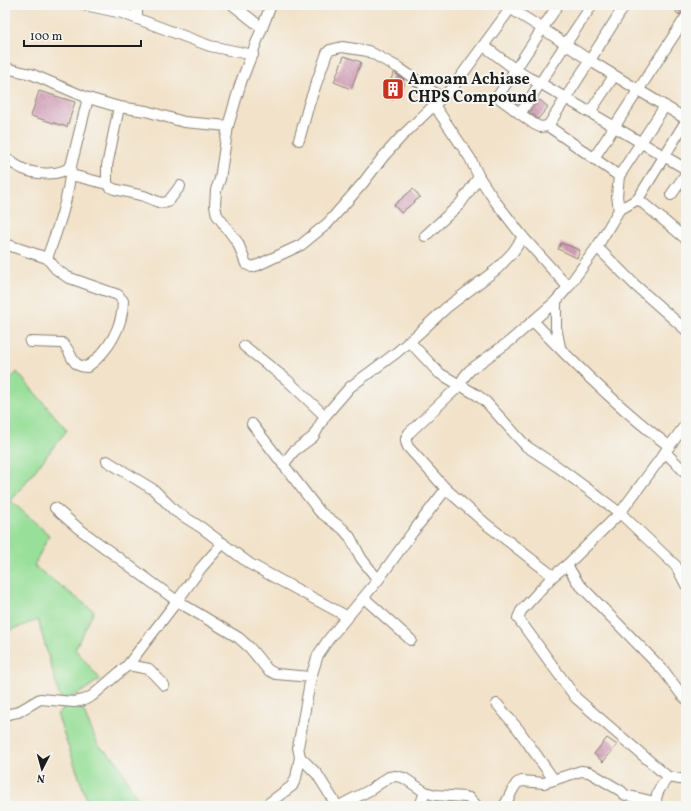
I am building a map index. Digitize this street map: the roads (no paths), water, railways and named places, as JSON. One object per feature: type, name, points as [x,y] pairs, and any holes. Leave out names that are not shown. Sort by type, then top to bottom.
[{"type":"street","points":[[85,5],[112,10],[137,18],[210,46],[253,55]]},
{"type":"street","points":[[137,5],[137,18]]},
{"type":"street","points":[[233,5],[262,28]]},
{"type":"street","points":[[558,5],[498,96],[500,100],[534,124],[540,127],[548,126],[619,176]]},
{"type":"street","points":[[520,114],[592,5]]},
{"type":"street","points":[[548,126],[625,5]]},
{"type":"street","points":[[269,6],[253,55],[241,82],[228,126],[221,173],[216,190],[215,209],[217,215],[238,243],[244,261],[252,267],[301,245],[328,223],[363,183],[392,146],[453,87],[484,46],[508,7],[565,45],[686,120],[638,199],[619,210],[597,247],[556,301],[510,341],[470,370],[460,385],[409,433],[405,440],[408,447],[446,489],[486,524],[553,576]]},
{"type":"street","points":[[594,158],[686,17]]},
{"type":"street","points":[[484,46],[529,78],[686,169]]},
{"type":"street","points":[[299,140],[309,104],[327,53],[334,48],[354,48],[368,51],[399,68],[442,98]]},
{"type":"street","points":[[5,68],[31,74],[88,98],[119,107],[146,111],[184,122],[228,126]]},
{"type":"street","points":[[590,112],[614,76]]},
{"type":"street","points":[[47,258],[62,214],[88,98]]},
{"type":"street","points":[[434,105],[470,158],[479,177],[495,201],[522,237],[568,287]]},
{"type":"street","points":[[619,210],[617,196],[619,176],[665,106]]},
{"type":"street","points":[[107,184],[107,166],[119,107]]},
{"type":"street","points":[[5,157],[24,169],[33,172],[45,173],[71,170],[107,184],[110,188],[165,203],[172,199],[180,186]]},
{"type":"street","points":[[671,195],[686,174]]},
{"type":"street","points":[[425,236],[460,204],[479,177]]},
{"type":"street","points":[[638,199],[686,239]]},
{"type":"street","points":[[283,465],[294,452],[313,437],[325,416],[350,387],[409,341],[446,308],[498,269],[513,252],[522,237]]},
{"type":"street","points":[[5,244],[47,258],[56,269],[67,277],[118,295],[123,301],[123,307],[117,330],[102,353],[87,367],[81,366],[75,362],[65,345],[62,343],[30,342]]},
{"type":"street","points":[[597,247],[635,285],[686,330]]},
{"type":"street","points":[[556,301],[556,327],[560,348]]},
{"type":"street","points":[[534,321],[581,369],[667,449],[686,473]]},
{"type":"street","points":[[409,341],[440,373],[486,402],[526,446],[558,467],[620,513],[676,566],[686,585]]},
{"type":"street","points":[[244,346],[287,380],[325,416]]},
{"type":"street","points":[[252,424],[320,512],[343,529],[350,537],[366,565],[378,580]]},
{"type":"street","points":[[686,424],[620,513],[567,565],[553,576],[521,611],[518,618],[520,623],[576,698],[668,777],[686,780]]},
{"type":"street","points":[[107,461],[154,490],[175,511],[250,564],[348,617]]},
{"type":"street","points":[[267,806],[292,786],[294,782],[300,757],[298,747],[318,655],[328,640],[378,580],[446,489]]},
{"type":"street","points":[[55,508],[78,528],[177,602],[239,638],[250,648],[268,670],[276,674],[312,677]]},
{"type":"street","points":[[5,715],[18,712],[40,699],[74,702],[84,700],[92,696],[128,665],[177,602],[201,568],[223,544]]},
{"type":"street","points":[[567,565],[578,583],[664,671],[686,699]]},
{"type":"street","points":[[364,598],[411,640]]},
{"type":"street","points":[[128,665],[149,669],[164,685]]},
{"type":"street","points":[[497,704],[518,729],[554,780]]},
{"type":"street","points":[[300,757],[317,774],[338,806],[370,790],[389,777],[396,776],[404,778],[425,792],[435,796],[465,797],[469,798],[477,806]]},
{"type":"street","points":[[503,806],[517,783],[527,780],[544,783],[573,772],[581,771],[589,772],[625,795],[656,804],[660,788],[668,777]]},
{"type":"street","points":[[420,806],[425,792]]},
{"type":"place","name":"Amoam Achiase CHPS Compound","points":[[393,89]]}]
